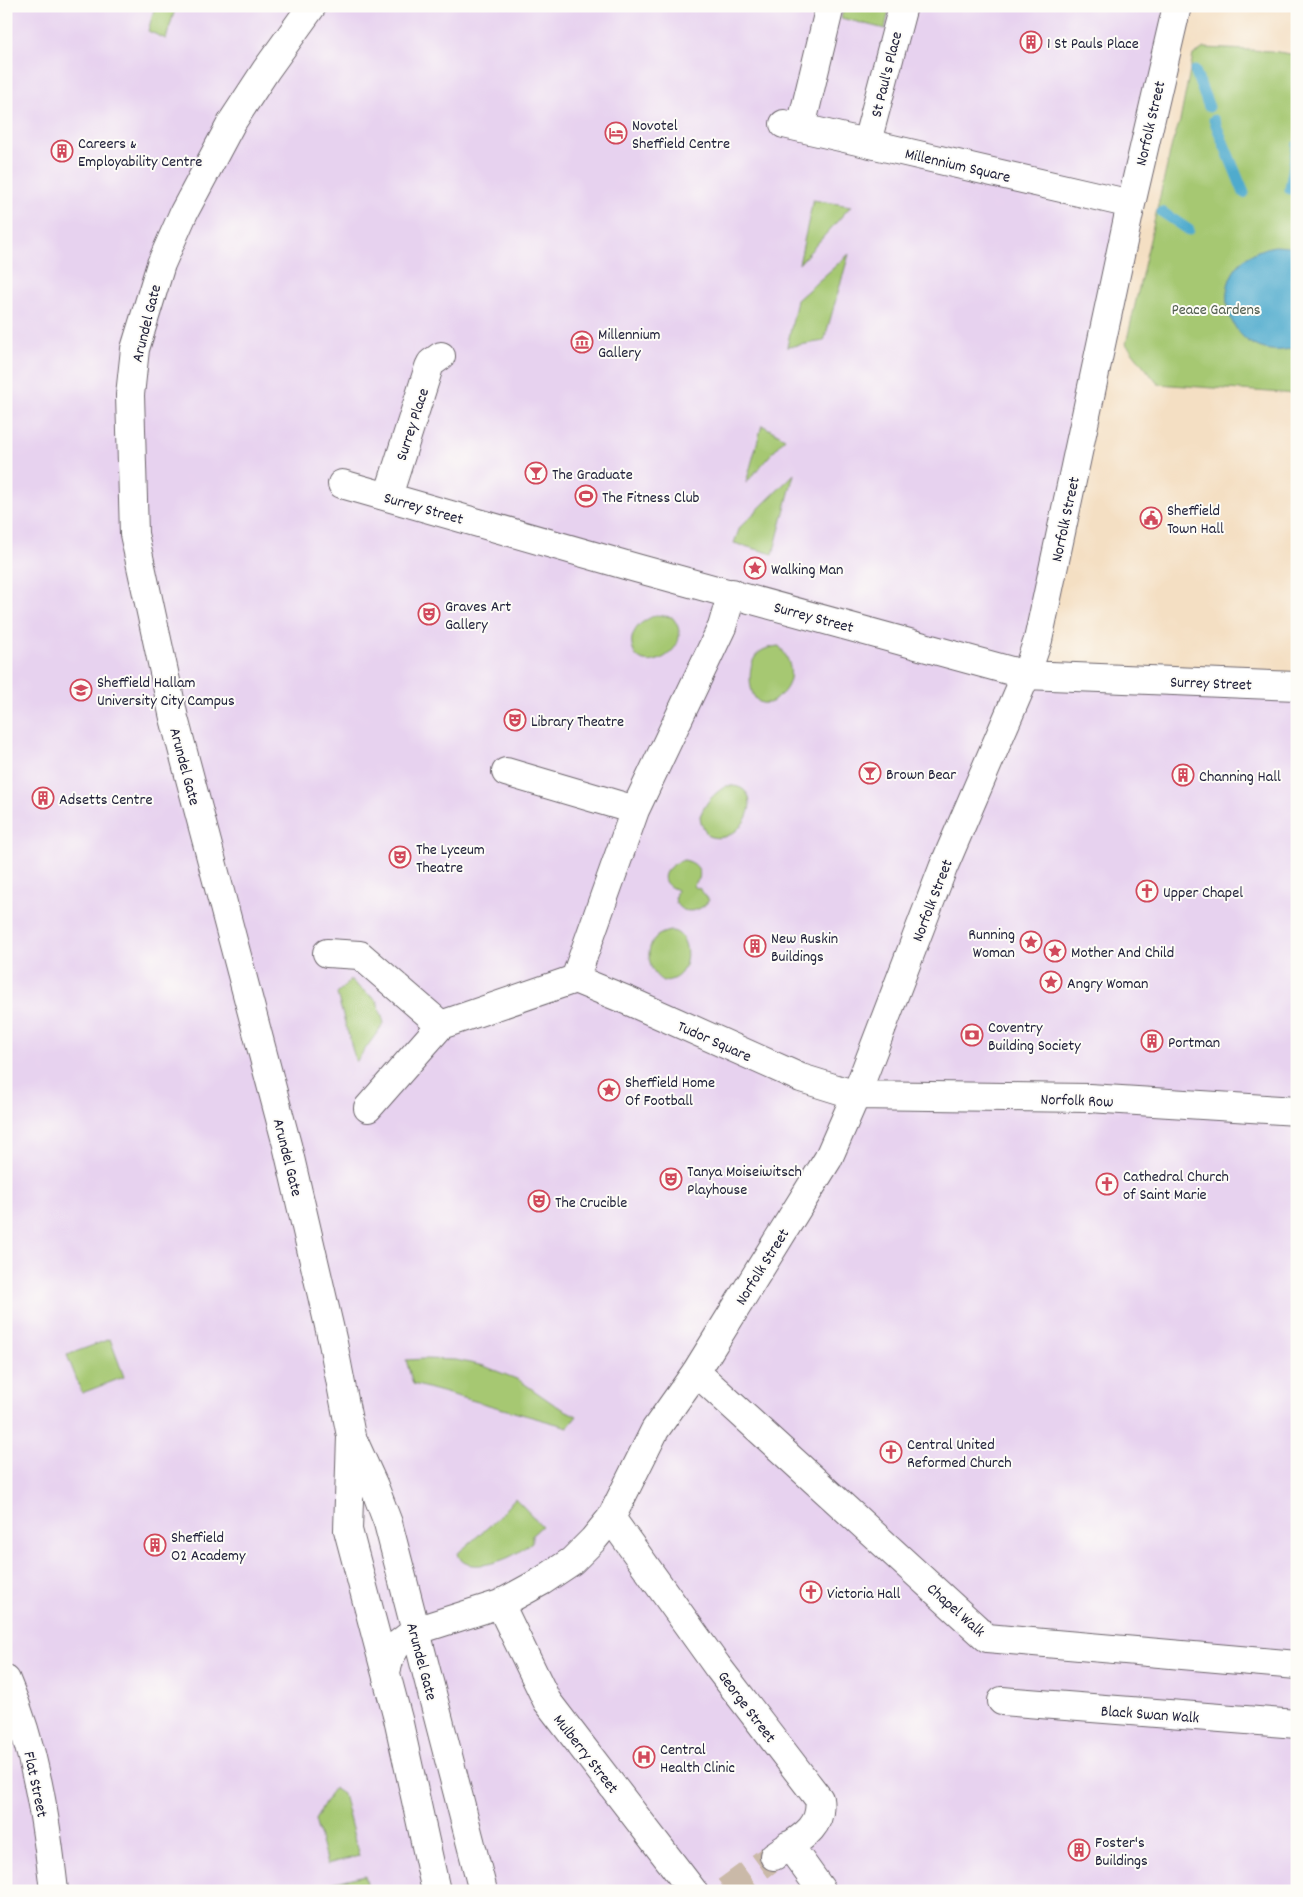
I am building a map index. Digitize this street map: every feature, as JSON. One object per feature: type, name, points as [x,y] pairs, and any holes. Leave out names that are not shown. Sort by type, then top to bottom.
[{"type":"street","name":"Arundel Gate","points":[[312,6],[266,70],[232,122],[184,212],[161,264],[135,349],[130,395],[134,534],[174,718],[293,1167],[333,1343],[351,1436],[348,1530],[398,1718],[436,1891]]},
{"type":"street","name":"Millennium Square","points":[[830,6],[793,125],[1131,204]]},
{"type":"street","name":"St Paul's Place","points":[[867,142],[902,6]]},
{"type":"street","name":"Norfolk Street","points":[[415,1631],[500,1604],[542,1581],[572,1561],[593,1540],[611,1518],[656,1430],[696,1372],[828,1159],[856,1095],[943,868],[1026,675],[1038,640],[1131,204],[1177,6]]},
{"type":"street","name":"Surrey Place","points":[[388,496],[429,367],[431,363],[441,356]]},
{"type":"street","name":"Surrey Street","points":[[342,484],[636,568],[1026,675],[1297,686]]},
{"type":"street","points":[[368,1108],[440,1025],[575,979],[635,810],[722,627],[732,594]]},
{"type":"street","points":[[506,772],[635,810]]},
{"type":"street","points":[[327,953],[360,956],[440,1025]]},
{"type":"street","name":"Tudor Square","points":[[575,979],[801,1078],[856,1095]]},
{"type":"street","name":"Norfolk Row","points":[[856,1095],[1089,1098],[1297,1111]]},
{"type":"street","name":"Chapel Walk","points":[[696,1372],[987,1638],[1297,1665]]},
{"type":"street","name":"Arundel Gate","points":[[351,1436],[374,1486],[388,1523],[483,1891]]},
{"type":"street","name":"George Street","points":[[611,1518],[717,1666],[818,1799],[820,1812],[815,1825],[781,1851],[822,1891]]},
{"type":"street","name":"Mulberry Street","points":[[500,1604],[547,1701],[693,1891]]},
{"type":"street","points":[[386,1672],[390,1657],[397,1645],[415,1631]]},
{"type":"street","name":"Flat Street","points":[[6,1680],[22,1721],[34,1762],[47,1828],[54,1891]]},
{"type":"street","name":"Black Swan Walk","points":[[1002,1701],[1297,1724]]},
{"type":"shaded area","points":[[6,6],[1177,6],[1026,674],[1297,686],[1297,1891],[6,1891]]},
{"type":"green space","points":[[155,6],[176,6],[166,39],[148,31]]},
{"type":"green space","points":[[844,6],[890,6],[885,29],[841,18]]},
{"type":"green space","name":"Peace Gardens","points":[[1204,48],[1271,51],[1297,55],[1297,394],[1158,384],[1126,344],[1172,144],[1180,121],[1193,55]]},
{"type":"green space","points":[[813,200],[851,206],[799,264]]},
{"type":"green space","points":[[849,254],[824,341],[787,347],[797,300]]},
{"type":"green space","points":[[762,425],[785,438],[746,483]]},
{"type":"green space","points":[[794,474],[773,554],[734,543],[740,527]]},
{"type":"green space","points":[[656,615],[672,617],[678,629],[679,639],[674,649],[666,656],[647,661],[638,658],[633,650],[632,638],[638,626]]},
{"type":"green space","points":[[779,646],[790,665],[788,686],[775,700],[769,703],[762,703],[757,700],[751,689],[750,675],[752,664],[762,650]]},
{"type":"green space","points":[[726,786],[740,788],[747,794],[750,803],[748,814],[742,825],[733,833],[721,837],[708,836],[701,823],[700,816],[710,799]]},
{"type":"green space","points":[[684,860],[691,862],[698,869],[699,879],[693,886],[700,889],[709,900],[704,906],[691,911],[680,908],[675,898],[677,890],[668,886],[664,879],[669,868]]},
{"type":"green space","points":[[670,931],[677,933],[683,938],[687,956],[681,973],[673,979],[663,981],[654,973],[649,955],[655,938],[662,933]]},
{"type":"green space","points":[[350,980],[377,1001],[384,1023],[356,1062],[337,994]]},
{"type":"green space","points":[[110,1339],[124,1377],[82,1393],[67,1355]]},
{"type":"green space","points":[[406,1360],[456,1360],[484,1366],[519,1380],[555,1405],[577,1416],[568,1427],[413,1384]]},
{"type":"green space","points":[[515,1498],[542,1526],[532,1535],[532,1542],[515,1554],[492,1563],[474,1565],[467,1564],[461,1560],[458,1553],[494,1522]]},
{"type":"green space","points":[[334,1788],[343,1794],[359,1856],[327,1864],[315,1820]]},
{"type":"green space","points":[[365,1875],[369,1891],[334,1891],[332,1883]]},
{"type":"water","points":[[1275,246],[1289,247],[1297,250],[1297,347],[1272,350],[1251,343],[1237,329],[1228,311],[1227,290],[1234,271],[1250,255]]},
{"type":"waterway","points":[[1195,71],[1209,107]]},
{"type":"waterway","points":[[1214,120],[1244,193]]},
{"type":"waterway","points":[[1290,189],[1297,146]]},
{"type":"waterway","points":[[1162,212],[1189,230]]},
{"type":"tunnel","points":[[726,1891],[774,1856]]},
{"type":"place","name":"1 St Pauls Place","points":[[1031,42]]},
{"type":"place","name":"Novotel Sheffield Centre","points":[[616,133]]},
{"type":"place","name":"Careers & Employability Centre","points":[[62,151]]},
{"type":"place","name":"Millennium Gallery","points":[[582,342]]},
{"type":"place","name":"The Graduate","points":[[536,473]]},
{"type":"place","name":"The Fitness Club","points":[[586,496]]},
{"type":"place","name":"Sheffield Town Hall","points":[[1151,518]]},
{"type":"place","name":"Walking Man","points":[[755,568]]},
{"type":"place","name":"Graves Art Gallery","points":[[429,614]]},
{"type":"place","name":"Sheffield Hallam University City Campus","points":[[81,690]]},
{"type":"place","name":"Library Theatre","points":[[515,720]]},
{"type":"place","name":"Brown Bear","points":[[870,773]]},
{"type":"place","name":"Channing Hall","points":[[1183,775]]},
{"type":"place","name":"Adsetts Centre","points":[[43,798]]},
{"type":"place","name":"The Lyceum Theatre","points":[[400,857]]},
{"type":"place","name":"Upper Chapel","points":[[1147,891]]},
{"type":"place","name":"Running Woman","points":[[1031,942]]},
{"type":"place","name":"New Ruskin Buildings","points":[[755,946]]},
{"type":"place","name":"Mother And Child","points":[[1055,951]]},
{"type":"place","name":"Angry Woman","points":[[1051,982]]},
{"type":"place","name":"Coventry Building Society","points":[[972,1035]]},
{"type":"place","name":"Portman","points":[[1152,1041]]},
{"type":"place","name":"Sheffield Home Of Football","points":[[609,1090]]},
{"type":"place","name":"Tanya Moiseiwitsch Playhouse","points":[[671,1179]]},
{"type":"place","name":"Cathedral Church of Saint Marie","points":[[1107,1184]]},
{"type":"place","name":"The Crucible","points":[[539,1201]]},
{"type":"place","name":"Central United Reformed Church","points":[[891,1452]]},
{"type":"place","name":"Sheffield O2 Academy","points":[[155,1545]]},
{"type":"place","name":"Victoria Hall","points":[[811,1592]]},
{"type":"place","name":"Central Health Clinic","points":[[644,1757]]},
{"type":"place","name":"Foster's Buildings","points":[[1079,1850]]}]
